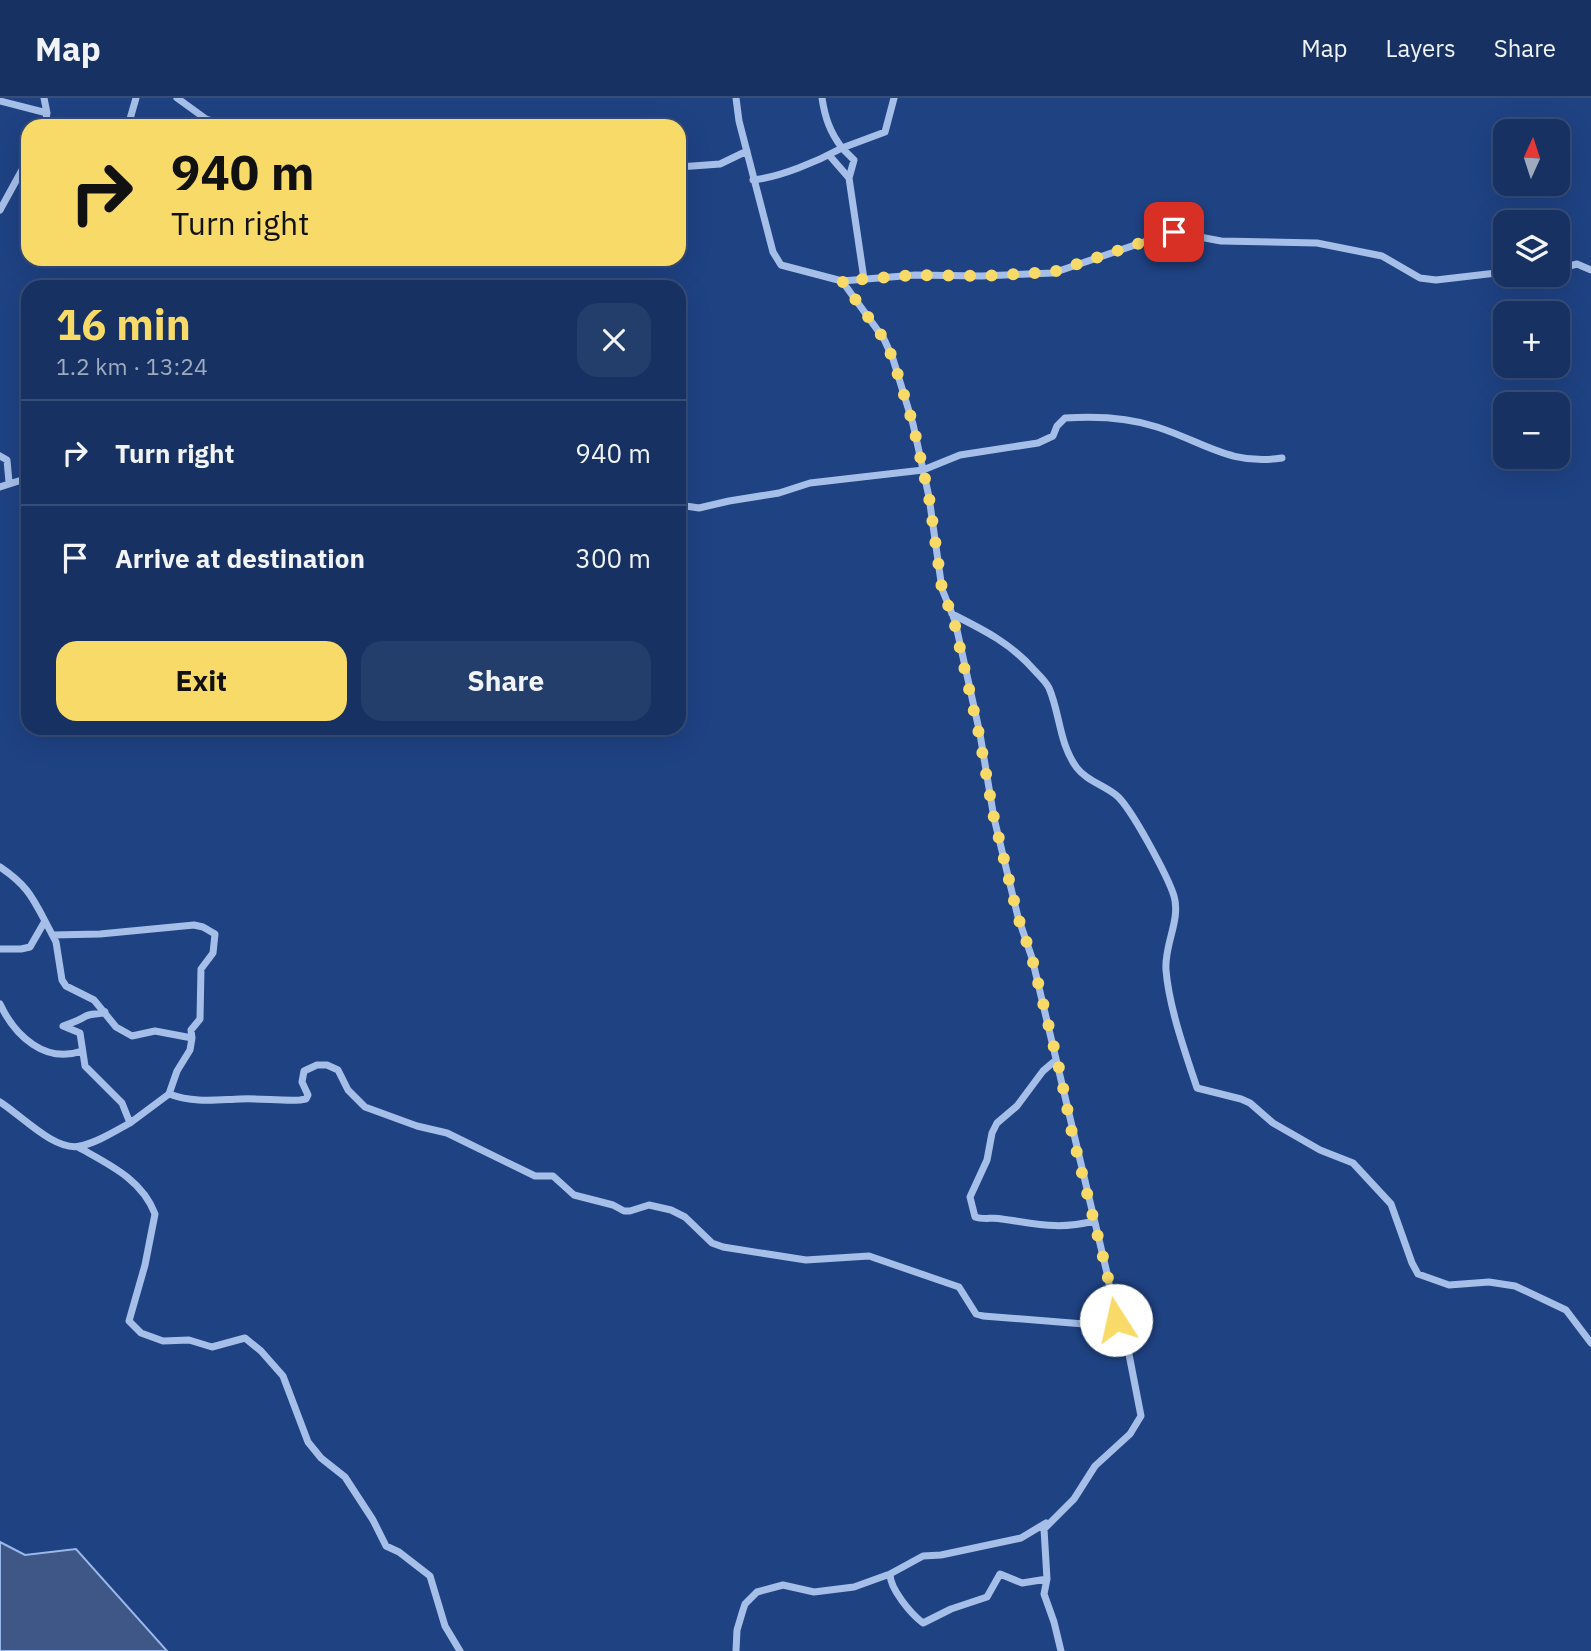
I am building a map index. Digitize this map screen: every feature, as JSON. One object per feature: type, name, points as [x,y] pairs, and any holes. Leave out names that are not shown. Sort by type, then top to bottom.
[{"type":"street","points":[[44,98],[47,119]]},
{"type":"street","points":[[130,119],[136,98]]},
{"type":"street","points":[[177,98],[206,119]]},
{"type":"street","points":[[736,98],[739,121],[773,252],[781,265],[842,281],[915,275],[981,276],[1053,272],[1174,232],[1221,241],[1317,243],[1382,256],[1420,278],[1436,280],[1493,273]]},
{"type":"street","points":[[822,98],[832,135],[854,160],[849,178],[864,279]]},
{"type":"street","points":[[754,180],[766,179],[885,132],[894,98]]},
{"type":"street","points":[[0,101],[47,113]]},
{"type":"street","points":[[686,166],[720,164],[747,151]]},
{"type":"street","points":[[829,155],[849,178]]},
{"type":"street","points":[[0,210],[21,172]]},
{"type":"street","points":[[1570,265],[1577,264],[1591,270]]},
{"type":"street","points":[[842,281],[872,320],[893,359],[913,424],[936,542],[942,589],[952,614],[999,840],[1018,917],[1032,958],[1116,1320],[1127,1344],[1141,1416],[1130,1434],[1095,1466],[1074,1499],[1044,1529],[1047,1579],[1044,1594],[1061,1651]]},
{"type":"street","points":[[686,506],[699,508],[730,500],[779,493],[810,483],[923,470],[960,455],[1038,443],[1054,436],[1057,426],[1065,418],[1086,416],[1114,418],[1157,427],[1238,459],[1262,461],[1282,458]]},
{"type":"street","points":[[0,456],[7,460],[9,482]]},
{"type":"street","points":[[0,487],[21,479]]},
{"type":"street","points":[[952,614],[1003,640],[1023,657],[1048,687],[1065,744],[1077,768],[1091,781],[1119,797],[1171,887],[1177,912],[1169,940],[1166,968],[1197,1088],[1250,1103],[1273,1123],[1320,1150],[1353,1163],[1391,1204],[1418,1274],[1449,1284],[1489,1282],[1515,1286],[1566,1310],[1591,1343]]},
{"type":"street","points":[[0,867],[20,881],[33,897],[53,935],[62,980],[66,986],[94,1000],[116,1027],[132,1036],[155,1031],[192,1038]]},
{"type":"street","points":[[0,949],[30,947],[45,921]]},
{"type":"street","points":[[53,935],[100,934],[194,925],[215,934],[213,953],[201,970],[200,1018],[191,1030],[188,1054],[177,1071],[169,1094],[131,1124],[78,1147]]},
{"type":"street","points":[[0,1004],[8,1021],[40,1051],[71,1055],[82,1051]]},
{"type":"street","points":[[105,1012],[88,1015],[78,1023],[64,1026],[80,1033],[85,1066],[122,1103],[131,1124]]},
{"type":"street","points":[[1056,1060],[1043,1071],[1017,1106],[997,1123],[986,1160],[973,1186],[971,1205],[975,1217],[980,1219],[999,1218],[1054,1227],[1077,1226],[1094,1221]]},
{"type":"street","points":[[169,1094],[205,1102],[240,1098],[306,1099],[308,1092],[302,1082],[304,1071],[313,1066],[327,1065],[338,1070],[353,1097],[365,1107],[447,1133],[535,1176],[547,1174],[580,1198],[606,1203],[624,1211],[649,1205],[671,1210],[685,1217],[712,1243],[723,1247],[806,1259],[869,1256],[959,1287],[976,1314],[982,1316],[1084,1324],[1116,1320]]},
{"type":"street","points":[[0,1102],[17,1112],[51,1141],[78,1147],[121,1170],[136,1185],[155,1214],[145,1265],[129,1323],[141,1333],[163,1341],[189,1340],[212,1347],[245,1338],[261,1350],[285,1380],[308,1442],[321,1458],[345,1477],[373,1520],[386,1546],[425,1571],[433,1581],[445,1626],[460,1651]]},
{"type":"street","points":[[736,1651],[737,1630],[745,1604],[757,1592],[783,1585],[814,1592],[854,1587],[890,1574],[923,1556],[941,1555],[1021,1538],[1053,1520]]},
{"type":"street","points":[[890,1574],[890,1580],[901,1598],[923,1623],[951,1609],[987,1597],[1000,1574],[1022,1583],[1047,1579]]},
{"type":"water","points":[[0,1542],[25,1555],[76,1549],[167,1651],[0,1651]]},
{"type":"route","points":[[1116,1320],[1060,1072],[994,818],[954,621],[942,589],[929,497],[913,424],[884,339],[842,281],[915,275],[981,276],[1053,272],[1174,232]]}]
